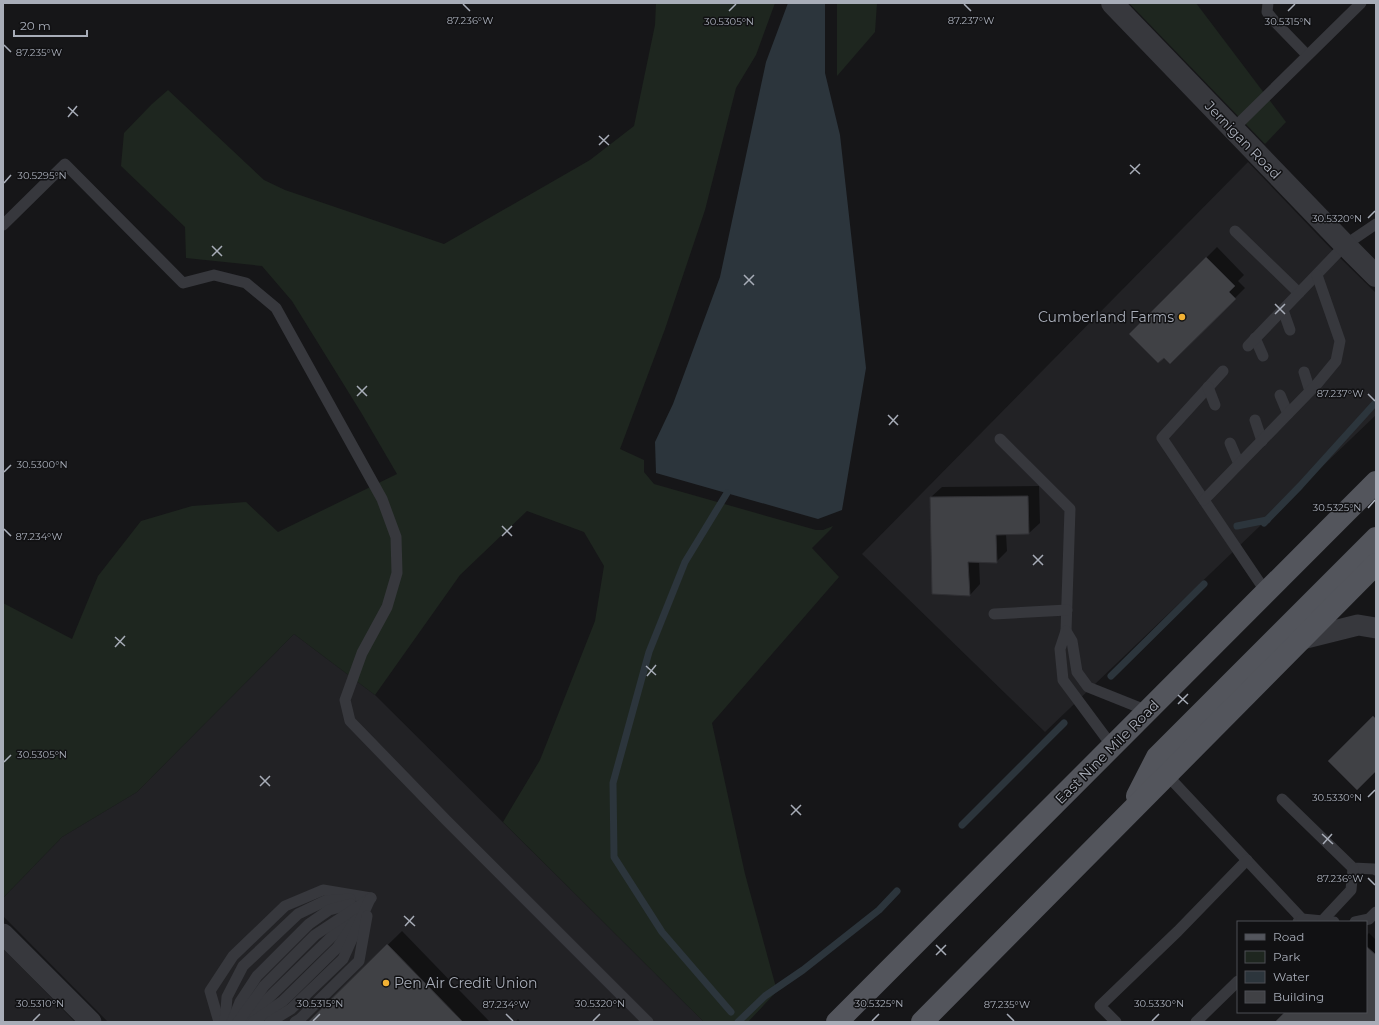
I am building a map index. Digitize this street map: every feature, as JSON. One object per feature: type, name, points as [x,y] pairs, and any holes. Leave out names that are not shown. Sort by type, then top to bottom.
[{"type":"main road","name":"East Nine Mile Road","points":[[837,1022],[1376,482]]},
{"type":"main road","points":[[1129,813],[1157,757],[1376,538]]},
{"type":"main road","points":[[922,1022],[1376,564]]},
{"type":"street","name":"Jernigan Road","points":[[1112,3],[1376,276]]},
{"type":"street","points":[[1302,639],[1358,625],[1376,628]]},
{"type":"street","points":[[3,934],[91,1022]]},
{"type":"lane","points":[[1268,3],[1267,12],[1307,55]]},
{"type":"lane","points":[[1233,129],[1360,3]]},
{"type":"lane","points":[[3,225],[65,164],[183,283],[214,274],[246,283],[276,308],[382,499],[396,537],[397,573],[387,607],[362,653],[345,700],[350,721],[446,820],[648,1022]]},
{"type":"lane","points":[[1263,356],[1252,342],[1345,245],[1376,224]]},
{"type":"lane","points":[[1236,231],[1299,292]]},
{"type":"lane","points":[[1204,500],[1310,392],[1336,361],[1340,341],[1317,275]]},
{"type":"lane","points":[[1283,310],[1290,330]]},
{"type":"lane","points":[[1223,371],[1162,438],[1266,592]]},
{"type":"lane","points":[[1304,372],[1310,392]]},
{"type":"lane","points":[[1208,387],[1215,405]]},
{"type":"lane","points":[[1280,395],[1288,414]]},
{"type":"lane","points":[[1255,420],[1262,441]]},
{"type":"lane","points":[[1000,439],[1070,510],[1066,631],[1060,649],[1063,680],[1112,746]]},
{"type":"lane","points":[[1230,443],[1239,464]]},
{"type":"lane","points":[[994,614],[1067,610]]},
{"type":"lane","points":[[1066,631],[1072,641],[1077,672],[1088,687],[1148,711]]},
{"type":"lane","points":[[1167,775],[1247,860],[1300,920],[1328,921],[1351,890],[1353,868]]},
{"type":"lane","points":[[1282,799],[1353,868],[1376,870]]},
{"type":"lane","points":[[1116,1022],[1100,1006],[1178,931],[1247,860]]},
{"type":"lane","points":[[219,1022],[210,991],[233,956],[286,906],[323,890],[371,898]]},
{"type":"lane","points":[[225,1022],[226,997],[243,966],[298,914],[325,901],[371,898]]},
{"type":"lane","points":[[232,1022],[240,1002],[257,976],[308,924],[329,910],[371,898]]},
{"type":"lane","points":[[238,1022],[264,986],[314,935],[371,898]]},
{"type":"lane","points":[[244,1022],[371,898]]},
{"type":"lane","points":[[253,1022],[283,1001],[337,948],[371,898]]},
{"type":"lane","points":[[270,1022],[291,1009],[343,959],[371,898]]},
{"type":"lane","points":[[295,1022],[300,1019],[359,961],[371,898]]},
{"type":"lane","points":[[1360,921],[1369,919],[1376,912]]},
{"type":"lane","points":[[1196,1022],[1237,982]]},
{"type":"shaded area","points":[[1248,162],[1336,254],[1376,293],[1376,415],[1045,732],[862,554]]},
{"type":"shaded area","points":[[294,634],[375,695],[704,1022],[108,1022],[3,916],[3,898],[62,837],[137,792]]},
{"type":"shaded area","points":[[3,949],[34,980],[75,1022],[3,1022]]},
{"type":"green space","points":[[656,3],[775,3],[756,55],[736,88],[705,210],[665,329],[620,449],[644,460],[644,472],[654,484],[816,530],[823,530],[833,526],[812,548],[839,577],[712,723],[745,874],[777,991],[748,1022],[704,1022],[503,822],[540,760],[595,621],[604,566],[584,532],[527,511],[460,575],[375,695],[294,634],[137,792],[62,837],[3,898],[3,603],[72,639],[98,576],[141,521],[192,506],[246,502],[278,532],[397,474],[362,414],[292,301],[262,266],[186,258],[185,227],[121,166],[124,133],[168,90],[264,180],[285,190],[444,244],[590,160],[634,126],[655,25]]},
{"type":"green space","points":[[837,3],[877,3],[875,32],[837,76]]},
{"type":"green space","points":[[1129,3],[1196,3],[1286,122],[1265,144]]},
{"type":"water","points":[[788,3],[825,3],[825,73],[840,135],[866,368],[842,510],[818,519],[656,473],[655,442],[673,404],[720,277],[766,62]]},
{"type":"building","name":"Cumberland Farms","points":[[1206,257],[1235,286],[1229,292],[1236,299],[1170,364],[1164,358],[1158,363],[1129,334]]},
{"type":"building","points":[[1028,496],[1029,534],[996,535],[997,563],[968,562],[970,596],[932,594],[930,497]]},
{"type":"building","points":[[1373,716],[1376,719],[1376,771],[1357,790],[1328,761]]},
{"type":"building","name":"Pen Air Credit Union","points":[[387,944],[463,1022],[308,1022]]},
{"type":"building","points":[[1367,947],[1376,955],[1376,1022],[1275,1022],[1284,1013],[1367,1013]]},
{"type":"waterway","points":[[1264,523],[1300,486],[1376,402]]},
{"type":"waterway","points":[[727,493],[685,562],[649,652],[613,783],[614,857],[662,932],[731,1012]]},
{"type":"waterway","points":[[1237,526],[1267,520]]},
{"type":"waterway","points":[[1111,676],[1204,584]]},
{"type":"waterway","points":[[962,825],[1064,723]]},
{"type":"waterway","points":[[738,1022],[765,996],[803,970],[879,910],[897,891]]},
{"type":"place","name":"Cumberland Farms","points":[[1182,317]]},
{"type":"place","name":"Pen Air Credit Union","points":[[386,983]]}]
